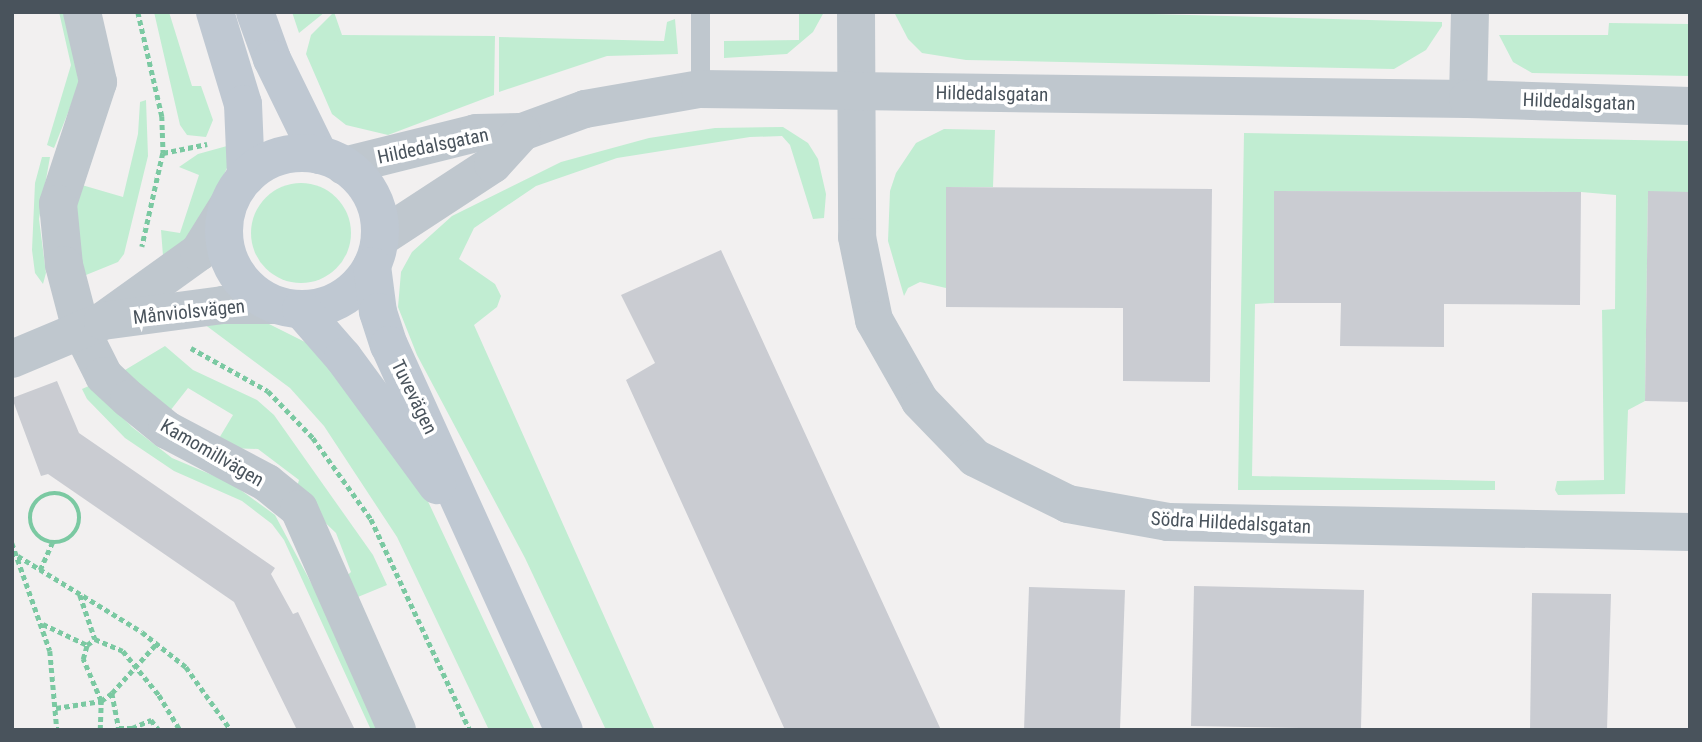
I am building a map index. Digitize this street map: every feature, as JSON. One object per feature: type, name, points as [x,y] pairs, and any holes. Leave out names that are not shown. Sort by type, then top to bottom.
[{"type":"main road","name":"Tuvevägen","points":[[215,12],[243,104],[236,192],[224,237],[231,266],[249,289],[288,307],[343,356],[468,526]]},
{"type":"main road","name":"Tuvevägen","points":[[255,12],[272,59],[331,160],[372,197],[377,312],[389,345],[442,455],[468,526],[564,730]]},
{"type":"main road","points":[[236,192],[279,156],[331,160]]},
{"type":"main road","points":[[288,307],[326,306],[348,294],[376,252]]},
{"type":"street","name":"Kamomillvägen","points":[[82,12],[98,82],[58,204],[64,265],[92,326],[104,376],[167,430],[267,483],[299,509],[397,730]]},
{"type":"street","name":"Södra Hildedalsgatan","points":[[856,12],[853,93],[857,237],[874,320],[920,401],[975,458],[1068,505],[1168,523],[1690,532]]},
{"type":"street","points":[[1468,99],[1470,12]]},
{"type":"street","name":"Hildedalsgatan","points":[[331,160],[476,133],[522,132],[585,109],[700,89],[1468,99],[1690,106]]},
{"type":"street","name":"Hildedalsgatan","points":[[376,252],[493,164],[522,132]]},
{"type":"street","name":"Månviolsvägen","points":[[12,359],[160,296],[199,252],[236,192]]},
{"type":"street","name":"Månviolsvägen","points":[[160,296],[288,307]]},
{"type":"lane","points":[[700,12],[700,89]]},
{"type":"path","points":[[138,12],[162,116],[163,153],[141,244],[178,337],[196,352],[268,391],[313,438],[371,519],[470,730]]},
{"type":"path","points":[[62,493],[75,502],[80,521],[69,539],[52,543],[36,536],[30,511],[42,496],[62,493]]},
{"type":"path","points":[[12,543],[42,623],[57,730]]},
{"type":"path","points":[[40,570],[52,543]]},
{"type":"path","points":[[19,556],[157,643],[186,667],[232,730]]},
{"type":"path","points":[[80,594],[95,639],[122,651],[138,668],[180,730]]},
{"type":"path","points":[[42,623],[87,645]]},
{"type":"path","points":[[95,639],[87,645],[84,668],[101,701],[100,730]]},
{"type":"path","points":[[56,708],[101,701],[138,668],[157,643]]},
{"type":"path","points":[[112,693],[119,728],[132,728],[151,720],[159,730]]},
{"type":"green space","points":[[59,12],[68,12],[79,85],[54,148],[47,145],[71,65]]},
{"type":"green space","points":[[154,12],[169,12],[192,86],[201,86],[213,120],[206,137],[187,135],[180,125]]},
{"type":"green space","points":[[292,12],[325,12],[299,33]]},
{"type":"green space","points":[[334,12],[342,35],[495,36],[494,95],[388,135],[346,125],[332,114],[306,54],[311,35]]},
{"type":"green space","points":[[799,12],[824,12],[813,32],[787,54],[724,58],[724,41],[799,40]]},
{"type":"green space","points":[[894,12],[1079,12],[1442,22],[1442,26],[1426,50],[1394,69],[966,60],[922,53],[908,39]]},
{"type":"green space","points":[[675,19],[678,54],[607,56],[499,92],[499,37],[664,41],[667,22]]},
{"type":"green space","points":[[1609,23],[1690,24],[1690,76],[1532,73],[1513,62],[1499,35],[1608,35]]},
{"type":"green space","points":[[146,100],[148,156],[124,254],[118,262],[86,275],[68,237],[75,183],[123,197],[138,134],[140,102]]},
{"type":"green space","points":[[783,127],[808,143],[818,159],[826,194],[824,218],[813,219],[790,145],[782,136],[750,137],[617,158],[536,186],[474,228],[459,259],[495,284],[501,296],[497,307],[474,325],[655,730],[606,730],[525,558],[417,355],[398,307],[401,272],[412,252],[452,216],[561,162],[649,138],[715,128]]},
{"type":"green space","points":[[944,129],[995,130],[993,187],[946,187],[946,288],[920,282],[908,288],[904,296],[888,241],[890,191],[896,173],[916,143]]},
{"type":"green space","points":[[1244,133],[1690,141],[1690,192],[1648,192],[1645,401],[1628,410],[1625,494],[1558,495],[1555,490],[1557,481],[1604,480],[1602,310],[1615,309],[1616,195],[1581,192],[1275,191],[1274,303],[1255,304],[1252,476],[1495,481],[1495,490],[1238,490]]},
{"type":"green space","points":[[227,146],[229,163],[202,227],[163,256],[161,230],[180,233],[199,175],[179,167],[198,154]]},
{"type":"green space","points":[[42,157],[50,157],[39,219],[46,273],[43,284],[35,273],[32,250],[35,183]]},
{"type":"green space","points":[[301,183],[320,187],[336,198],[347,214],[351,233],[347,252],[336,268],[320,279],[301,283],[282,279],[266,268],[255,252],[251,233],[255,214],[266,198],[282,187]]},
{"type":"green space","points":[[200,321],[265,322],[319,349],[425,495],[535,730],[489,730],[397,537],[324,426],[290,388]]},
{"type":"green space","points":[[165,346],[193,370],[257,400],[274,415],[373,555],[387,585],[353,599],[342,580],[351,572],[336,533],[295,494],[299,480],[258,449],[227,448],[218,440],[233,415],[188,388],[166,416],[120,373]]},
{"type":"green space","points":[[91,385],[132,427],[172,458],[231,483],[275,515],[334,626],[380,730],[371,730],[284,540],[272,524],[242,501],[174,471],[125,438],[87,399],[82,389]]},
{"type":"building","points":[[946,187],[1212,189],[1210,382],[1123,381],[1123,308],[946,307]]},
{"type":"building","points":[[1274,191],[1581,192],[1580,305],[1444,304],[1444,347],[1340,346],[1341,303],[1274,303]]},
{"type":"building","points":[[1648,191],[1690,192],[1690,402],[1645,401]]},
{"type":"building","points":[[721,250],[941,730],[785,730],[626,380],[655,363],[621,295]]},
{"type":"building","points":[[57,381],[79,433],[275,568],[271,574],[293,614],[298,612],[355,730],[297,730],[234,602],[48,474],[41,476],[12,398]]},
{"type":"building","points":[[1194,586],[1364,590],[1361,729],[1191,726]]},
{"type":"building","points":[[1029,587],[1125,590],[1120,730],[1024,730]]},
{"type":"building","points":[[1532,593],[1611,594],[1607,730],[1530,730]]}]
